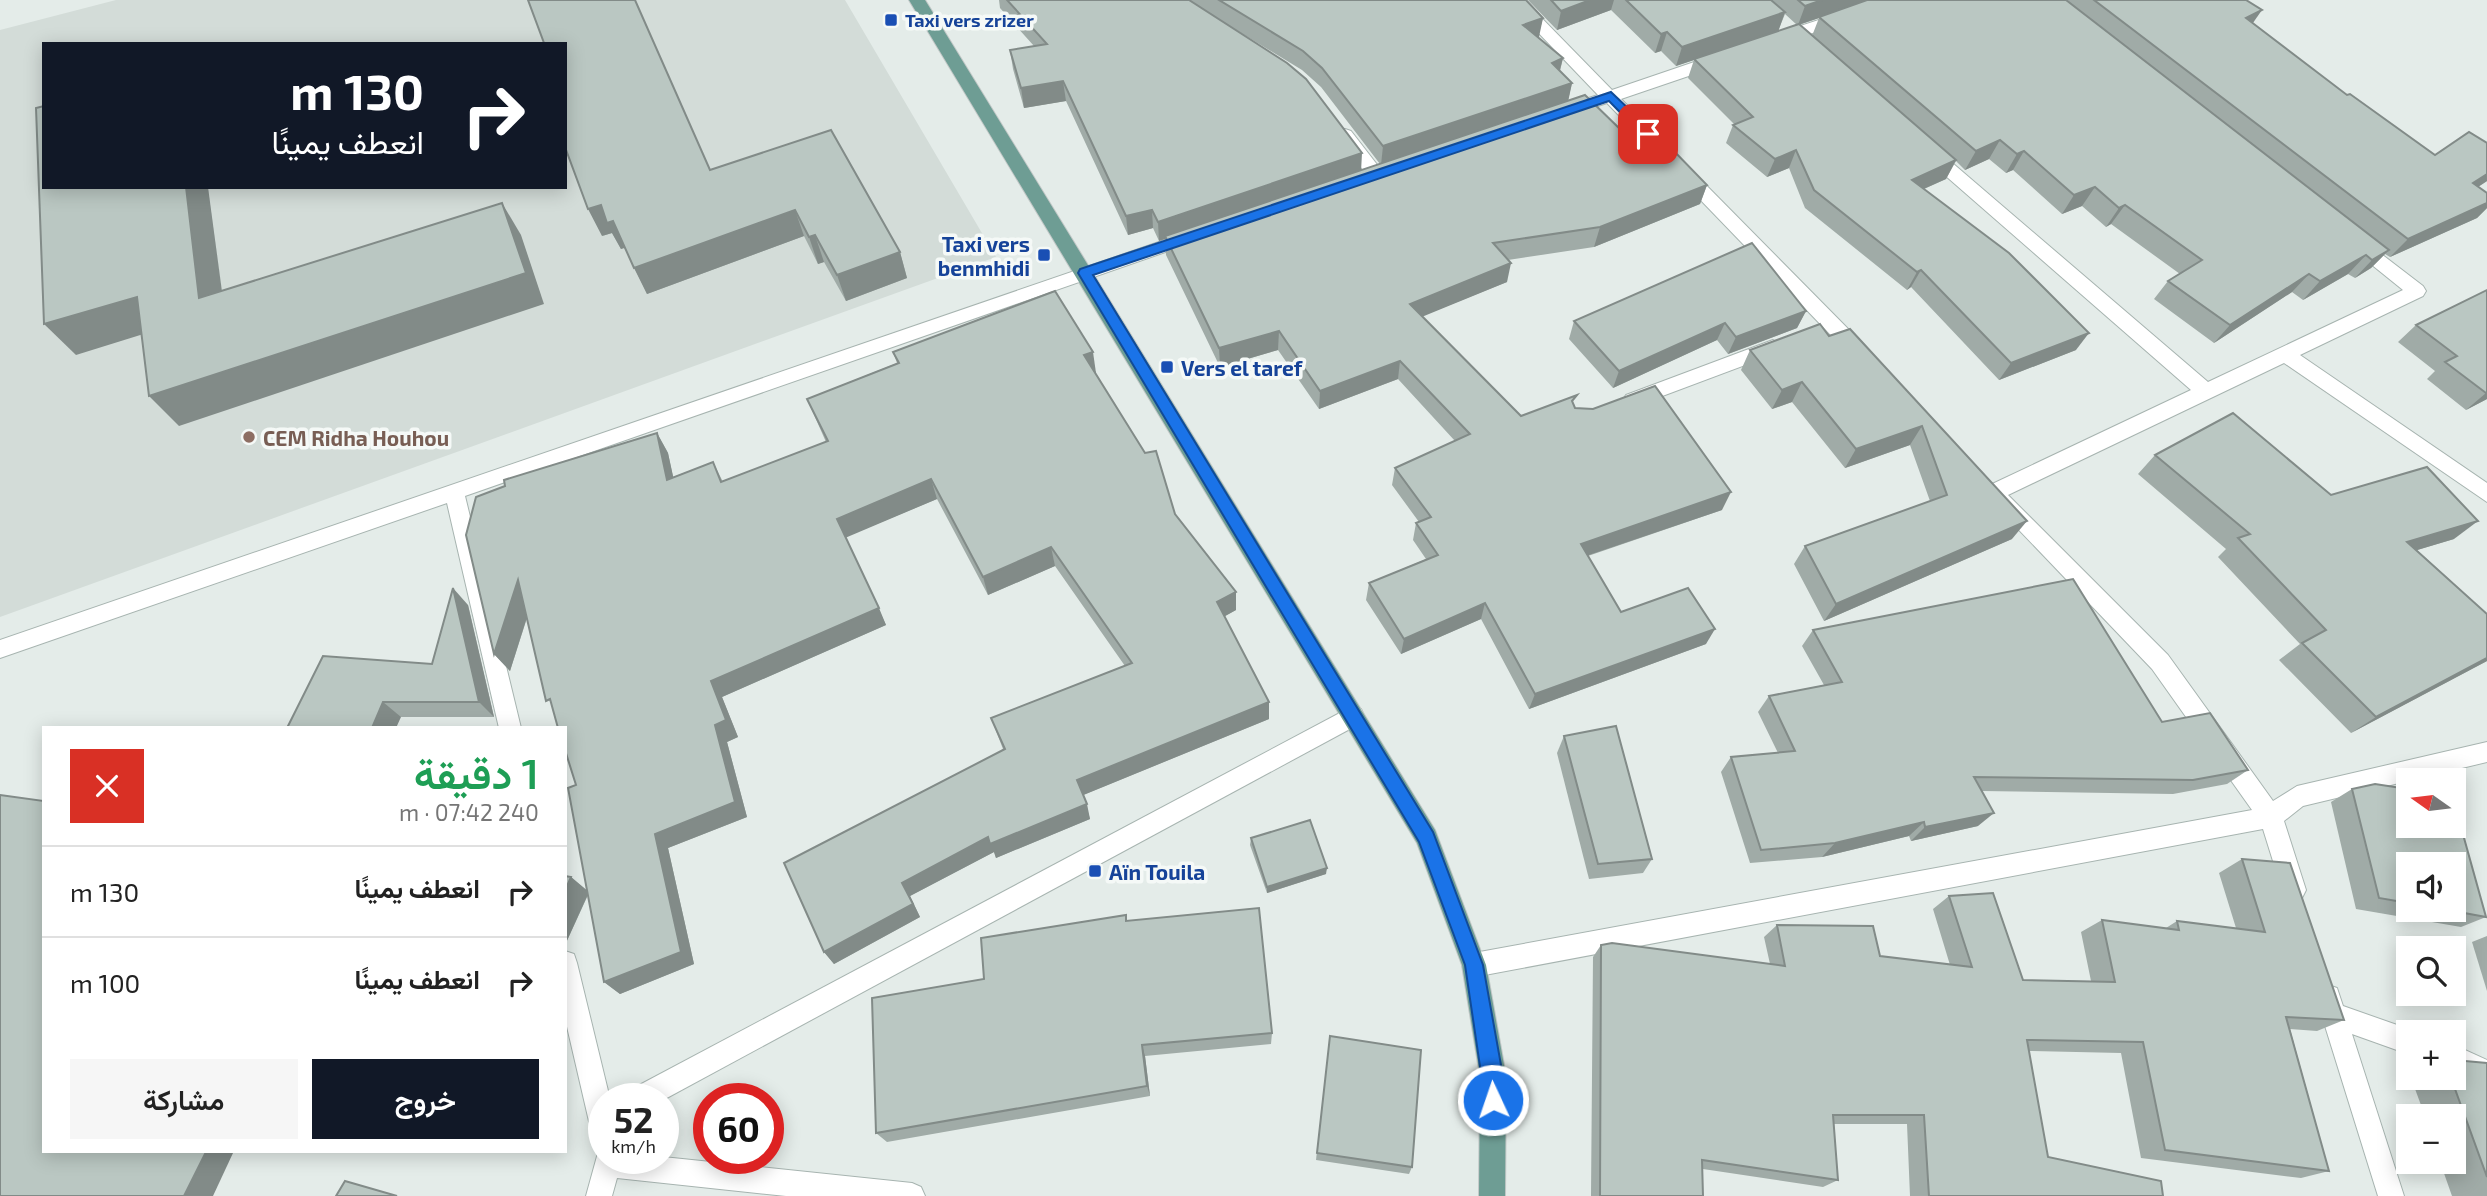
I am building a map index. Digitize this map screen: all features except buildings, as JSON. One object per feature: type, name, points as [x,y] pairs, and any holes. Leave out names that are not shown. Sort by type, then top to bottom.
[{"type":"main road","points":[[916,0],[1085,273],[1427,838],[1474,965],[1493,1076],[1492,1196]]},
{"type":"street","points":[[1514,0],[1871,364]]},
{"type":"street","points":[[1767,43],[1799,39],[1896,0]]},
{"type":"street","points":[[1774,17],[1799,39]]},
{"type":"street","points":[[1546,118],[1728,57]]},
{"type":"street","points":[[1336,124],[1376,175]]},
{"type":"street","points":[[1917,142],[2206,392]]},
{"type":"street","points":[[1996,492],[2417,291],[2340,231]]},
{"type":"street","points":[[0,649],[1204,233]]},
{"type":"street","points":[[1617,406],[1833,325]]},
{"type":"street","points":[[2285,354],[2487,494]]},
{"type":"street","points":[[1976,473],[2160,662],[2271,817],[2298,905]]},
{"type":"street","points":[[454,491],[510,726]]},
{"type":"street","points":[[669,1083],[1353,716]]},
{"type":"street","points":[[1474,965],[2271,817],[2297,797],[2487,752]]},
{"type":"street","points":[[567,971],[594,1083]]},
{"type":"street","points":[[2322,978],[2391,1196]]},
{"type":"street","points":[[2333,1015],[2396,1037]]},
{"type":"street","points":[[2466,1063],[2487,1073]]},
{"type":"street","points":[[679,1169],[912,1196]]},
{"type":"street","points":[[599,1196],[605,1174]]},
{"type":"shaded area","name":"CEM Ridha Houhou","points":[[116,0],[845,0],[996,257],[0,617],[0,30]]},
{"type":"place","name":"Taxi vers zrizer","points":[[891,20]]},
{"type":"place","name":"Taxi vers benmhidi","points":[[1044,255]]},
{"type":"place","name":"Vers el taref","points":[[1167,367]]},
{"type":"place","name":"CEM Ridha Houhou","points":[[249,437]]},
{"type":"place","name":"Aïn Touila","points":[[1095,871]]},
{"type":"route","points":[[1493,1100],[1493,1076],[1474,965],[1427,838],[1085,273],[1611,96],[1648,134]]}]
